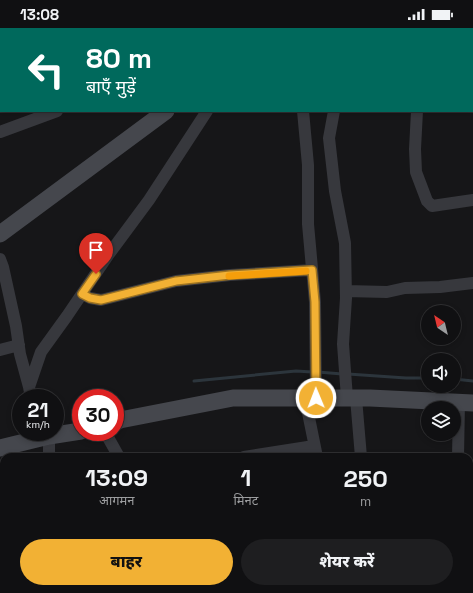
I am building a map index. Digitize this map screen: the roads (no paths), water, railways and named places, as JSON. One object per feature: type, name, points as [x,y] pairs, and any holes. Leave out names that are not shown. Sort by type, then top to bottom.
[{"type":"main road","points":[[0,234],[165,112]]},
{"type":"main road","points":[[124,419],[233,398],[370,398],[466,403]]},
{"type":"main road","points":[[0,448],[24,441]]},
{"type":"street","points":[[0,132],[54,112]]},
{"type":"street","points":[[31,389],[41,352],[109,254],[149,200],[206,112]]},
{"type":"street","points":[[292,453],[316,451],[311,398],[315,302],[308,224],[308,165],[303,112]]},
{"type":"street","points":[[334,112],[329,138],[334,191],[345,243],[346,292],[343,344],[360,453]]},
{"type":"street","points":[[417,112],[415,149],[416,172],[427,201],[432,206],[473,200]]},
{"type":"street","points":[[0,259],[16,326],[20,354],[29,389]]},
{"type":"street","points":[[82,294],[90,298],[101,300],[176,281],[230,275],[312,270]]},
{"type":"street","points":[[346,292],[387,292],[405,288],[440,287],[473,283]]},
{"type":"street","points":[[0,350],[19,345]]},
{"type":"street","points":[[459,453],[466,403]]},
{"type":"street","points":[[44,441],[48,453]]},
{"type":"street","points":[[110,441],[117,453]]},
{"type":"waterway","points":[[194,381],[296,371],[312,372]]},
{"type":"waterway","points":[[318,372],[342,374]]},
{"type":"waterway","points":[[348,374],[421,378]]},
{"type":"waterway","points":[[461,380],[473,381]]}]
